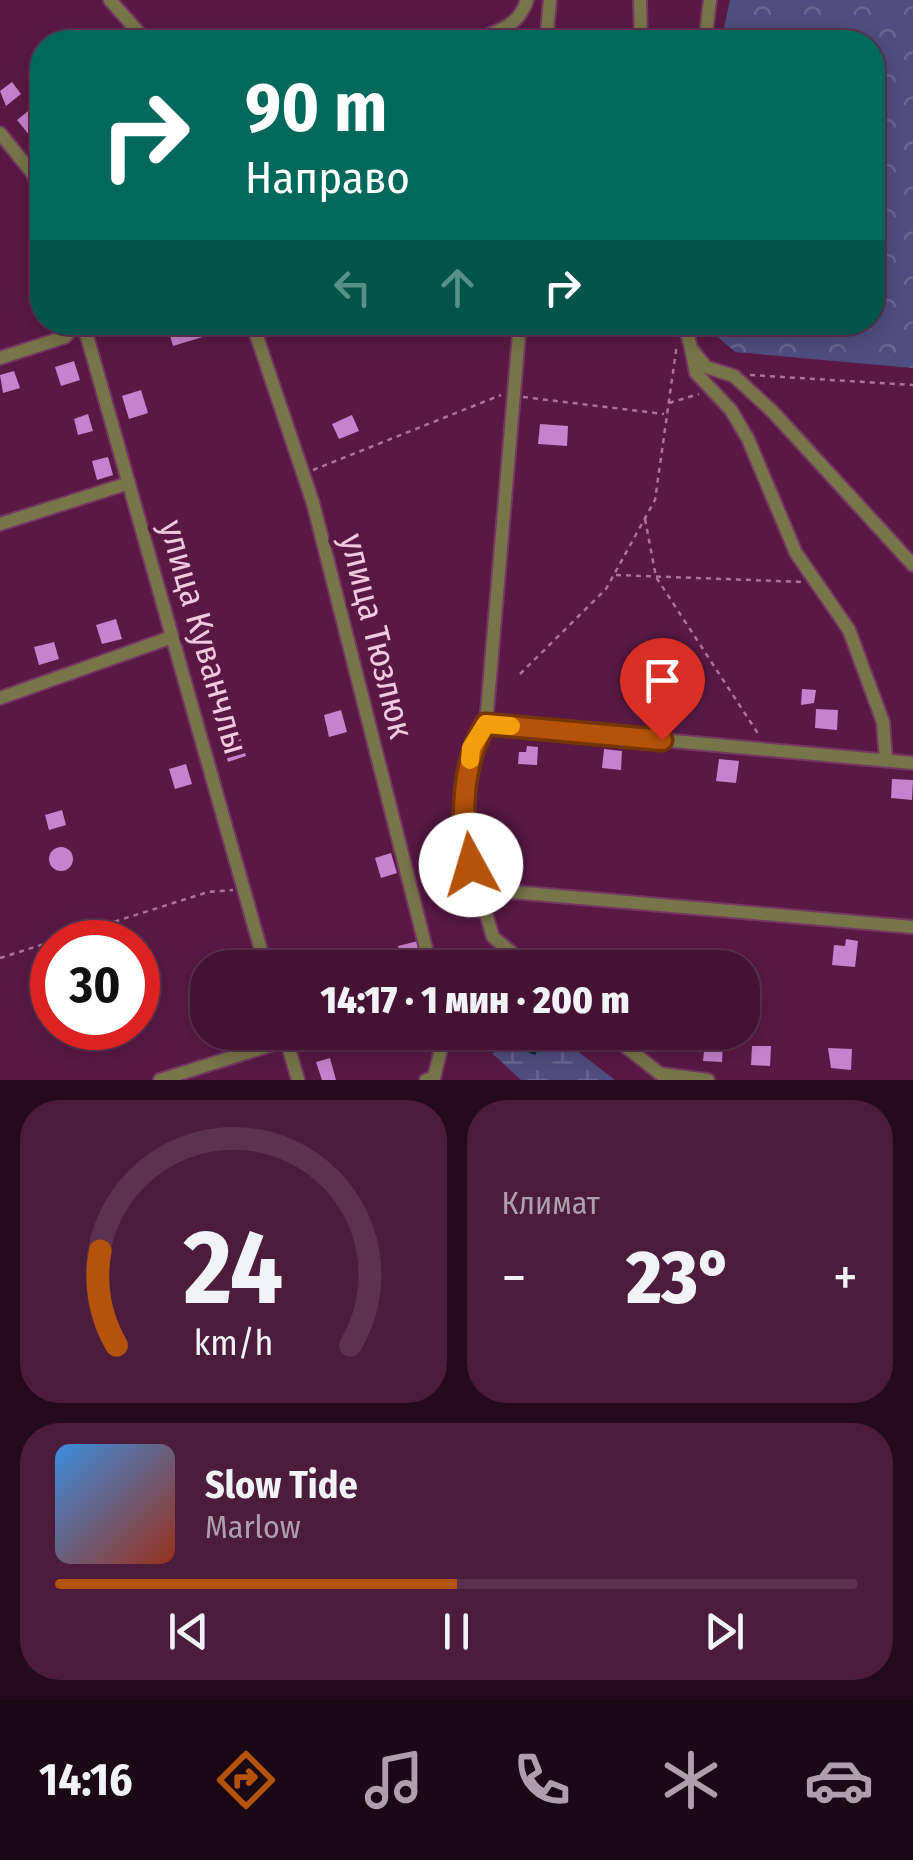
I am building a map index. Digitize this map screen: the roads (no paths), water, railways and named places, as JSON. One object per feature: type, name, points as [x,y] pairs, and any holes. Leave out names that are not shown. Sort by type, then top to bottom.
[{"type":"street","points":[[110,0],[136,30]]},
{"type":"street","points":[[501,30],[521,17],[527,0]]},
{"type":"street","points":[[547,30],[550,0]]},
{"type":"street","points":[[640,0],[640,30]]},
{"type":"street","points":[[707,30],[710,0]]},
{"type":"street","points":[[0,133],[30,171]]},
{"type":"street","points":[[0,358],[66,335]]},
{"type":"street","name":"улица Куванчлы","points":[[84,335],[261,950]]},
{"type":"street","name":"улица Тюзлюк","points":[[256,335],[302,473],[426,950]]},
{"type":"street","points":[[508,950],[493,938],[464,842],[471,748],[486,724],[519,335]]},
{"type":"street","points":[[688,335],[696,373],[731,410],[748,439],[788,537],[848,630],[883,722],[886,760]]},
{"type":"street","points":[[691,348],[706,367],[734,376],[773,412],[913,564]]},
{"type":"street","points":[[0,524],[129,483]]},
{"type":"street","points":[[0,698],[172,637]]},
{"type":"street","points":[[486,724],[913,762]]},
{"type":"street","points":[[478,888],[913,927]]},
{"type":"street","points":[[160,1080],[246,1050]]},
{"type":"street","points":[[290,1050],[298,1080]]},
{"type":"street","points":[[432,1079],[440,1050]]},
{"type":"street","points":[[628,1050],[668,1080]]},
{"type":"street","points":[[650,1069],[672,1078],[708,1080]]}]
